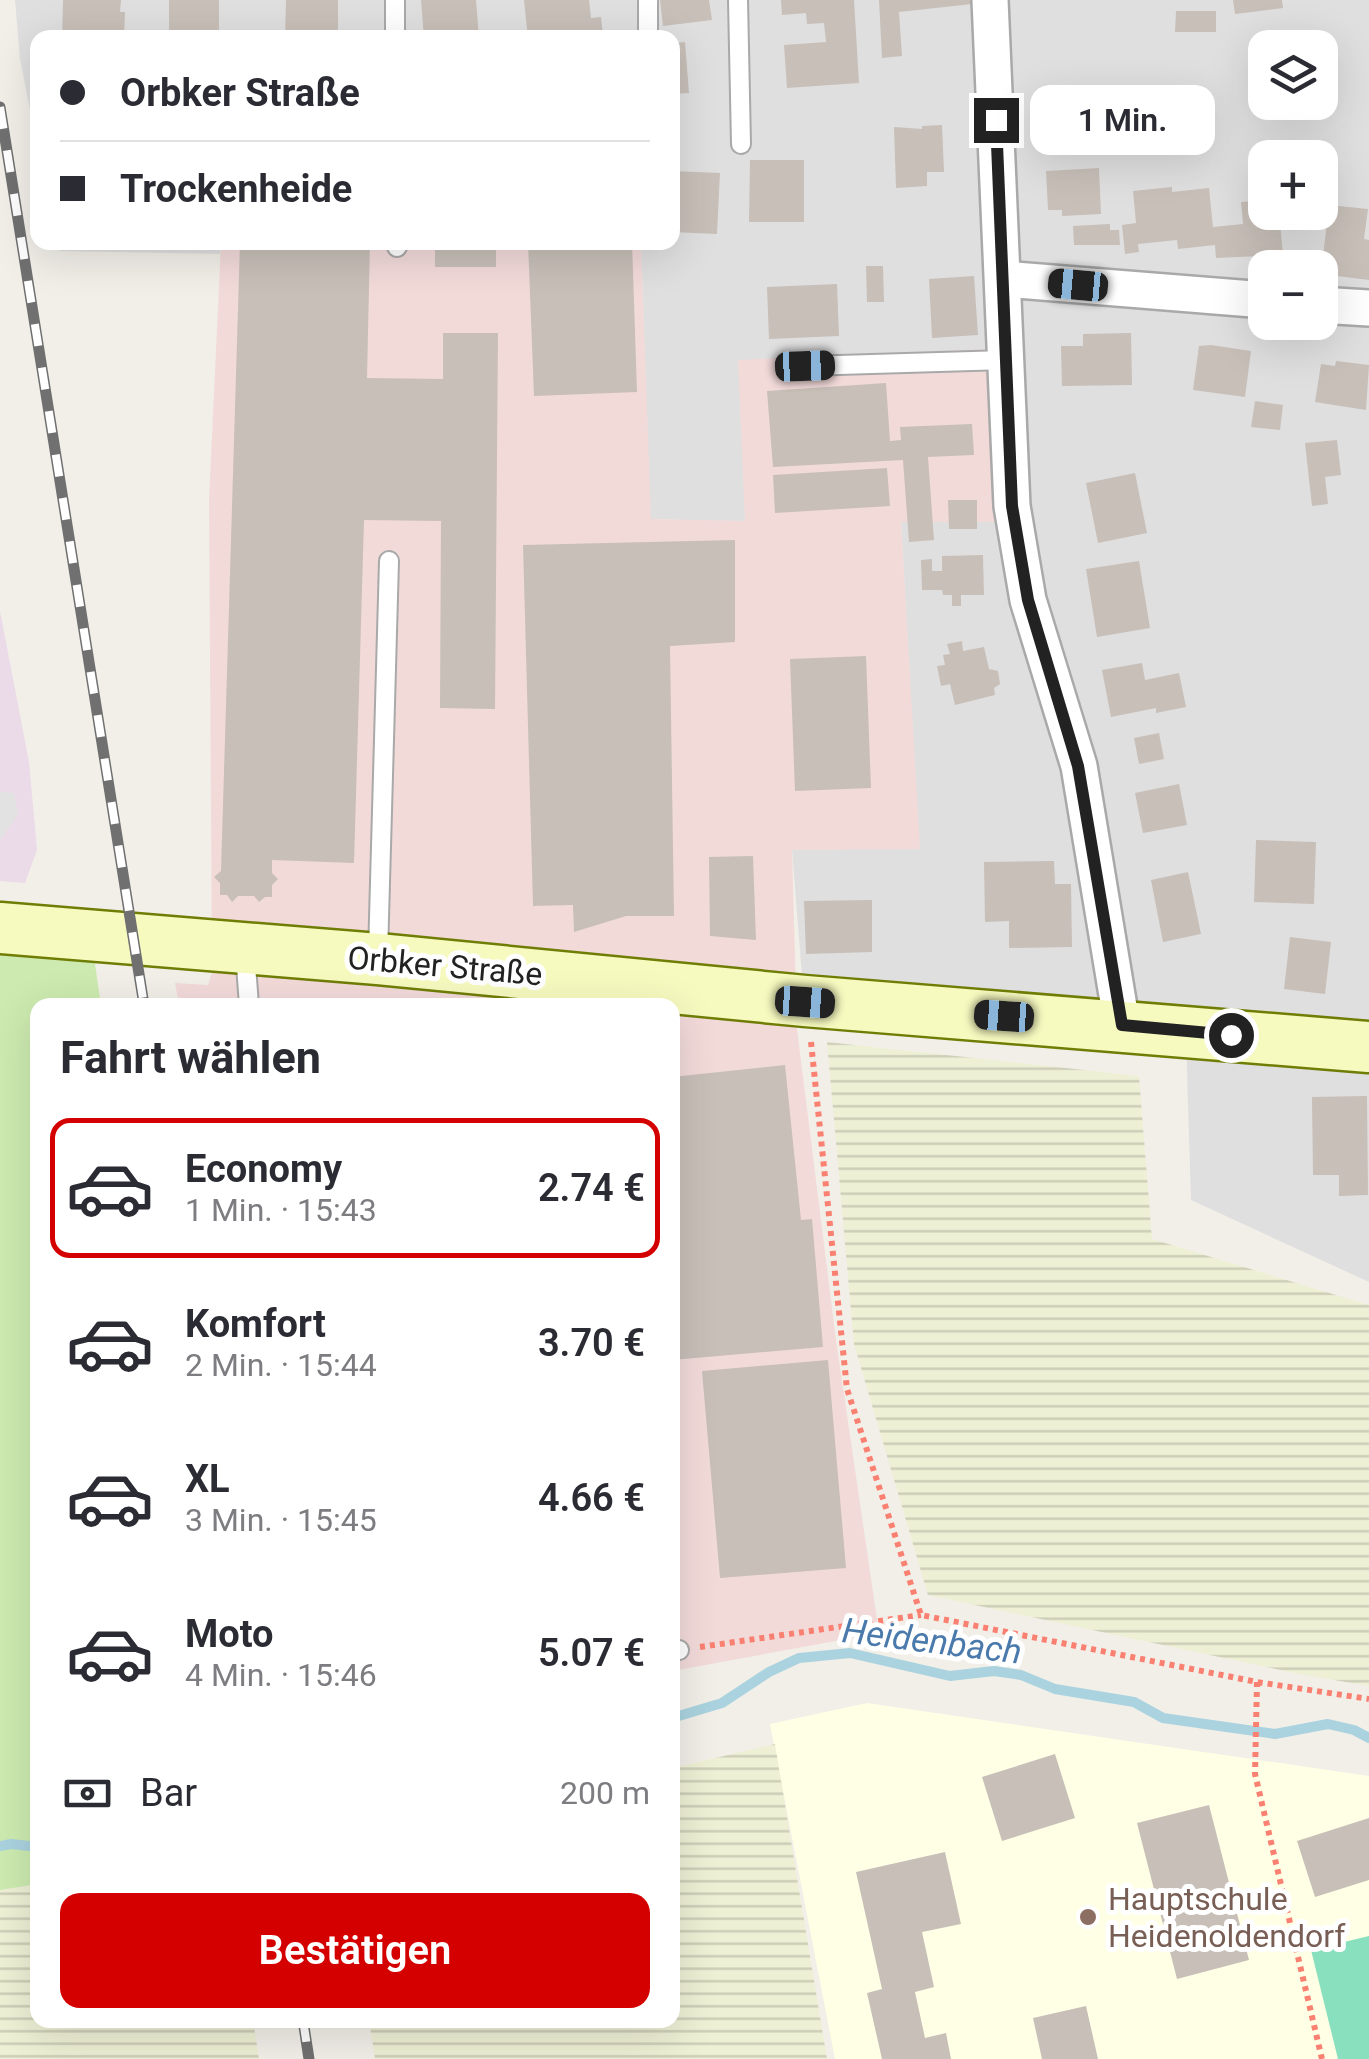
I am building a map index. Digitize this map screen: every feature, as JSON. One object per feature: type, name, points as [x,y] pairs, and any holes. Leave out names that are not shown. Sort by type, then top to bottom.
[{"type":"street","points":[[990,0],[1012,506],[1028,600],[1078,766],[1122,1025]]},
{"type":"street","points":[[1003,279],[1248,299]]},
{"type":"street","points":[[1338,305],[1369,308]]},
{"type":"street","name":"Orbker Straße","points":[[0,928],[378,959],[805,1002],[1369,1047]]},
{"type":"lane","points":[[395,0],[395,30]]},
{"type":"lane","points":[[648,0],[648,30]]},
{"type":"lane","points":[[738,0],[741,144]]},
{"type":"lane","points":[[805,366],[1006,360]]},
{"type":"lane","points":[[378,959],[389,561]]},
{"type":"lane","points":[[244,948],[248,998]]},
{"type":"path","points":[[805,1002],[847,1389],[921,1615]]},
{"type":"path","points":[[680,1650],[921,1615],[1256,1682],[1369,1699]]},
{"type":"path","points":[[1256,1682],[1254,1774],[1322,2059]]},
{"type":"shaded area","points":[[15,0],[1369,0],[1369,1282],[1191,1200],[1185,1007],[803,989],[792,850],[919,848],[901,522],[997,522],[988,350],[745,522],[650,519],[641,250],[680,250],[680,30],[30,30],[30,110],[20,59]]},
{"type":"shaded area","points":[[60,250],[220,250],[220,254]]},
{"type":"shaded area","points":[[221,250],[641,250],[651,519],[745,521],[738,360],[988,349],[997,522],[901,522],[920,849],[792,850],[797,1029],[836,1340],[879,1633],[680,1670],[680,998],[178,998],[175,983],[208,985],[212,972],[209,500]]},
{"type":"shaded area","points":[[0,611],[29,762],[37,850],[25,883],[0,881]]},
{"type":"shaded area","points":[[0,792],[14,793],[18,815],[0,840]]},
{"type":"shaded area","points":[[827,1042],[1139,1076],[1152,1239],[1369,1305],[1369,1686],[928,1595],[854,1344]]},
{"type":"shaded area","name":"Hauptschule Heidenoldendorf","points":[[867,1703],[1369,1776],[1369,2059],[835,2059],[770,1724]]},
{"type":"shaded area","points":[[775,1744],[827,2059],[375,2059],[370,2028],[680,2028],[680,1766]]},
{"type":"shaded area","points":[[30,1885],[30,2028],[254,2028],[259,2059],[0,2059],[0,1890]]},
{"type":"green space","points":[[0,950],[94,957],[100,998],[30,998],[30,1885],[0,1890]]},
{"type":"green space","points":[[1369,1936],[1369,2059],[1338,2059],[1311,1950]]},
{"type":"building","points":[[63,0],[121,0],[124,30],[62,30]]},
{"type":"building","points":[[169,0],[219,0],[219,30],[169,30]]},
{"type":"building","points":[[286,0],[338,0],[338,30],[285,30]]},
{"type":"building","points":[[421,0],[476,0],[478,30],[423,30]]},
{"type":"building","points":[[524,0],[589,0],[591,18],[601,17],[602,30],[527,30]]},
{"type":"building","points":[[660,0],[709,0],[712,20],[663,26]]},
{"type":"building","points":[[781,0],[854,0],[859,83],[787,88],[784,45],[826,42],[824,23],[807,24],[806,13],[782,15]]},
{"type":"building","points":[[879,0],[972,0],[972,4],[899,12],[902,56],[882,58]]},
{"type":"building","points":[[1233,0],[1282,0],[1283,8],[1235,14]]},
{"type":"building","points":[[1176,11],[1216,11],[1216,32],[1175,32]]},
{"type":"building","points":[[680,42],[685,42],[689,93],[680,94]]},
{"type":"building","points":[[942,125],[944,172],[927,172],[927,186],[896,188],[894,127],[922,129]]},
{"type":"building","points":[[750,160],[804,160],[804,222],[749,222]]},
{"type":"building","points":[[1099,168],[1101,214],[1062,216],[1062,210],[1048,210],[1046,171]]},
{"type":"building","points":[[680,171],[720,173],[717,234],[680,232]]},
{"type":"building","points":[[1209,188],[1213,227],[1243,224],[1241,202],[1248,201],[1248,230],[1281,230],[1283,250],[1248,250],[1248,257],[1216,258],[1215,245],[1178,249],[1177,240],[1138,244],[1139,252],[1125,254],[1122,225],[1136,223],[1133,191]]},
{"type":"building","points":[[1338,206],[1368,209],[1364,239],[1369,240],[1369,280],[1338,276],[1338,250],[1324,250],[1326,230],[1338,230]]},
{"type":"building","points":[[1110,224],[1110,230],[1119,230],[1120,245],[1074,245],[1073,226]]},
{"type":"building","points":[[240,250],[370,250],[367,378],[443,379],[443,333],[498,333],[495,709],[440,708],[441,521],[364,520],[354,863],[272,860],[272,873],[278,879],[272,885],[272,897],[259,902],[254,896],[238,896],[232,902],[227,895],[220,895],[220,883],[214,877],[221,871]]},
{"type":"building","points":[[435,250],[496,250],[496,267],[435,267]]},
{"type":"building","points":[[528,250],[632,250],[637,392],[534,396]]},
{"type":"building","points":[[866,266],[883,266],[884,302],[867,302]]},
{"type":"building","points":[[974,276],[978,335],[932,338],[929,279]]},
{"type":"building","points":[[837,284],[839,336],[769,339],[767,287]]},
{"type":"building","points":[[1131,333],[1132,385],[1062,386],[1061,346],[1083,346],[1083,334]]},
{"type":"building","points":[[1199,346],[1251,351],[1245,397],[1193,390]]},
{"type":"building","points":[[1336,361],[1369,365],[1366,410],[1315,402],[1321,364],[1335,366]]},
{"type":"building","points":[[886,383],[890,441],[901,440],[900,427],[972,424],[974,455],[928,457],[934,540],[909,542],[903,460],[773,467],[767,391]]},
{"type":"building","points":[[1255,401],[1283,405],[1280,430],[1251,427]]},
{"type":"building","points":[[1337,440],[1341,475],[1325,477],[1328,504],[1312,506],[1305,443]]},
{"type":"building","points":[[887,468],[890,506],[775,513],[773,475]]},
{"type":"building","points":[[1135,473],[1147,533],[1098,543],[1086,483]]},
{"type":"building","points":[[948,500],[977,500],[977,529],[949,529]]},
{"type":"building","points":[[735,540],[735,642],[670,646],[674,916],[626,916],[574,932],[573,905],[533,906],[523,545]]},
{"type":"building","points":[[983,555],[984,595],[961,595],[961,606],[952,606],[952,595],[943,595],[942,590],[922,590],[921,560],[932,559],[932,571],[942,571],[942,556]]},
{"type":"building","points":[[1139,561],[1150,628],[1097,637],[1086,569]]},
{"type":"building","points":[[962,641],[963,651],[984,647],[989,669],[998,671],[1000,684],[994,688],[995,695],[955,705],[950,684],[941,686],[937,666],[945,665],[943,655],[950,654],[947,644]]},
{"type":"building","points":[[866,656],[871,788],[795,791],[790,659]]},
{"type":"building","points":[[1142,663],[1145,680],[1179,673],[1186,707],[1111,717],[1102,670]]},
{"type":"building","points":[[1159,733],[1164,759],[1139,764],[1134,738]]},
{"type":"building","points":[[1179,784],[1187,825],[1143,833],[1135,793]]},
{"type":"building","points":[[1256,840],[1316,842],[1314,904],[1254,902]]},
{"type":"building","points":[[753,856],[756,940],[710,936],[709,857]]},
{"type":"building","points":[[1054,861],[1055,884],[1071,884],[1072,947],[1009,948],[1009,921],[985,922],[984,862]]},
{"type":"building","points":[[1188,872],[1201,934],[1163,942],[1151,880]]},
{"type":"building","points":[[872,900],[872,952],[806,954],[804,901]]},
{"type":"building","points":[[1290,937],[1331,942],[1325,994],[1284,989]]},
{"type":"building","points":[[785,1065],[801,1220],[812,1219],[823,1347],[680,1359],[680,1076]]},
{"type":"building","points":[[1367,1096],[1368,1195],[1339,1196],[1339,1175],[1313,1175],[1312,1097]]},
{"type":"building","points":[[828,1360],[846,1568],[720,1578],[702,1371]]},
{"type":"building","points":[[1055,1754],[1075,1818],[1002,1841],[982,1777]]},
{"type":"building","points":[[1209,1805],[1249,1960],[1177,1979],[1137,1823]]},
{"type":"building","points":[[1369,1818],[1369,1880],[1315,1897],[1297,1841]]},
{"type":"building","points":[[945,1852],[961,1924],[922,1932],[934,1987],[915,1992],[925,2038],[946,2033],[951,2059],[882,2059],[867,1993],[882,1989],[856,1872]]},
{"type":"building","points":[[1086,2006],[1098,2059],[1042,2059],[1033,2018]]},
{"type":"waterway","name":"Heidenbach","points":[[680,1716],[722,1703],[769,1672],[799,1658],[850,1653],[950,1676],[994,1671],[1021,1675],[1055,1689],[1134,1702],[1163,1718],[1275,1734],[1328,1724],[1369,1738]]},
{"type":"waterway","name":"Heidenbach","points":[[0,1846],[30,1846]]},
{"type":"railway","points":[[0,107],[143,998]]},
{"type":"railway","points":[[304,2028],[309,2059]]},
{"type":"place","name":"Hauptschule Heidenoldendorf","points":[[1088,1917]]},
{"type":"route","points":[[996,120],[1012,506],[1028,600],[1078,766],[1122,1025],[1231,1035]]}]
